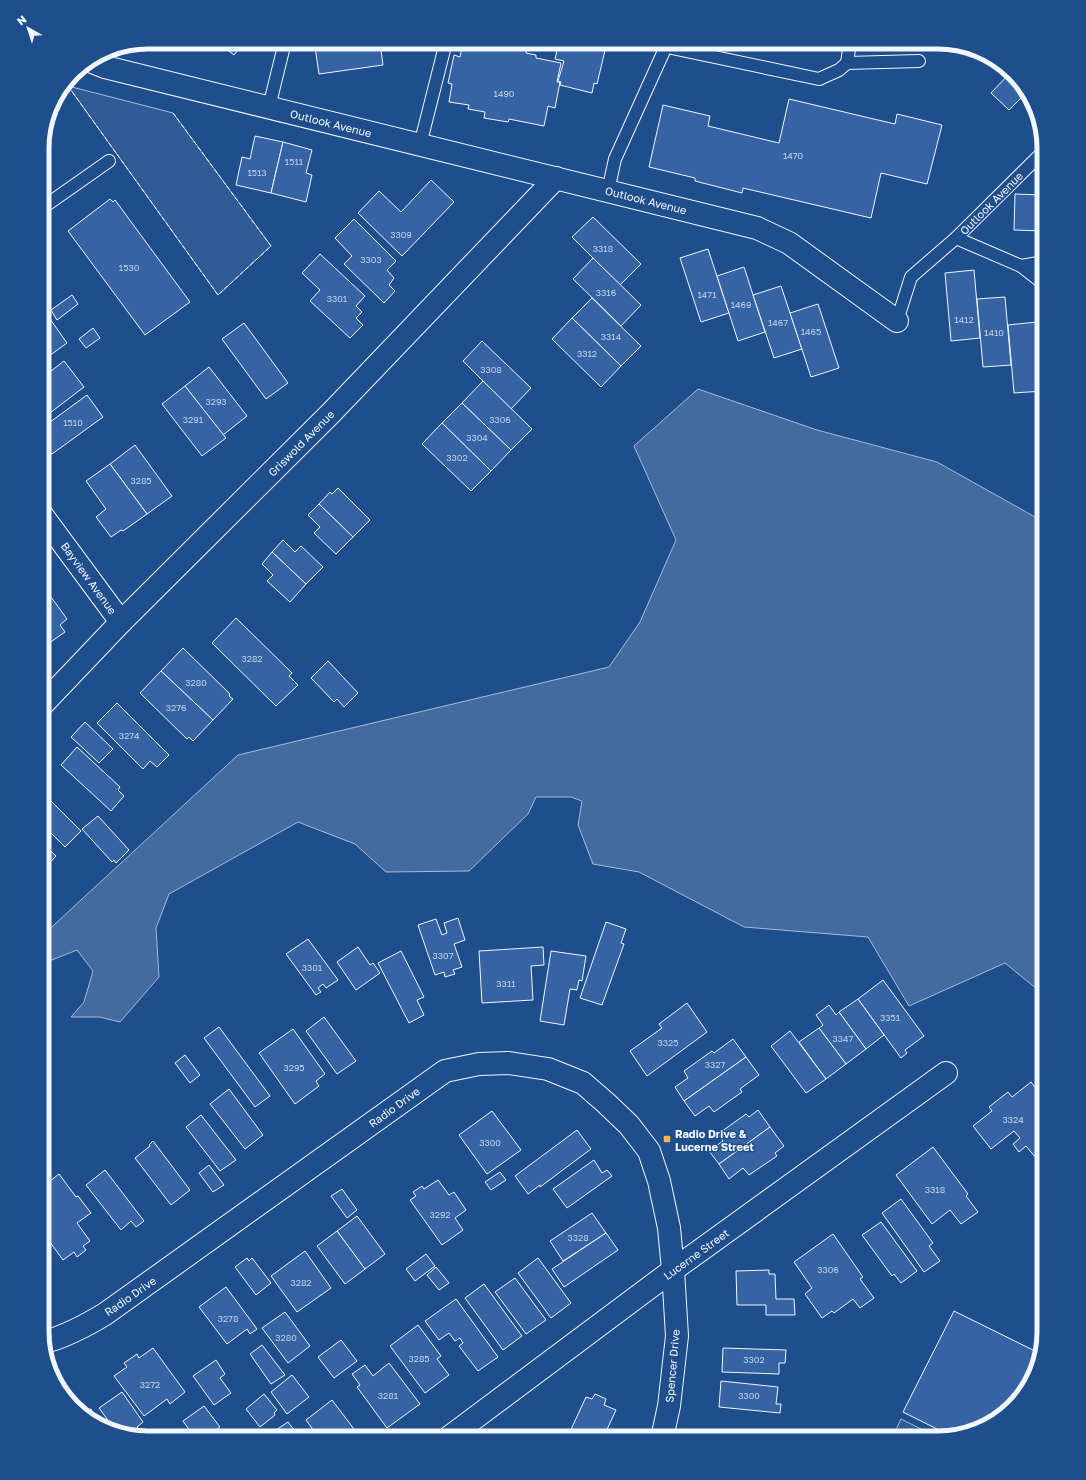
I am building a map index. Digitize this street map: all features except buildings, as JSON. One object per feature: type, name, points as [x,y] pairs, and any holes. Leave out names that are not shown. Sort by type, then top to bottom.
[{"type":"street","name":"Outlook Avenue","points":[[96,63],[105,67],[757,228],[789,244],[897,321]]},
{"type":"street","name":"Griswold Avenue","points":[[49,698],[121,622],[331,413],[556,178]]},
{"type":"street","name":"Bayview Avenue","points":[[49,524],[121,622]]},
{"type":"street","name":"Radio Drive","points":[[50,1341],[94,1321],[105,1314],[445,1071],[478,1064],[509,1063],[548,1069],[583,1083],[629,1125],[649,1151],[659,1181],[669,1228],[673,1270]]},
{"type":"street","name":"Lucerne Street","points":[[457,1431],[673,1270],[946,1072]]},
{"type":"street","name":"Spencer Drive","points":[[664,1431],[669,1406],[677,1336],[673,1270]]},
{"type":"lane","points":[[269,107],[283,49]]},
{"type":"lane","points":[[420,145],[444,49]]},
{"type":"lane","points":[[608,191],[615,159],[666,49]]},
{"type":"lane","points":[[686,49],[819,79],[839,70],[847,63],[919,61]]},
{"type":"lane","points":[[847,63],[849,49]]},
{"type":"lane","name":"Outlook Avenue","points":[[897,321],[911,278],[956,238],[1037,158]]},
{"type":"lane","points":[[49,203],[109,161]]},
{"type":"lane","name":"Outlook Avenue","points":[[956,238],[1021,266],[1037,279]]},
{"type":"lane","points":[[1021,266],[1037,263]]},
{"type":"shaded area","points":[[71,87],[173,113],[271,246],[218,295],[70,88]]},
{"type":"shaded area","points":[[698,389],[817,430],[937,462],[1037,518],[1037,989],[1005,963],[909,1006],[868,937],[744,927],[639,872],[593,864],[578,825],[582,801],[571,797],[536,797],[528,814],[469,871],[386,872],[355,844],[298,822],[169,894],[156,928],[159,977],[120,1022],[99,1017],[71,1017],[84,1002],[93,971],[77,950],[52,960],[49,959],[49,930],[238,755],[609,667],[640,622],[676,540],[634,446]]},
{"type":"shaded area","points":[[901,1419],[925,1431],[895,1431]]},
{"type":"fence","points":[[70,88],[218,295],[271,246],[173,113]]},
{"type":"place","name":"Radio Drive & Lucerne Street","points":[[667,1139]]}]
